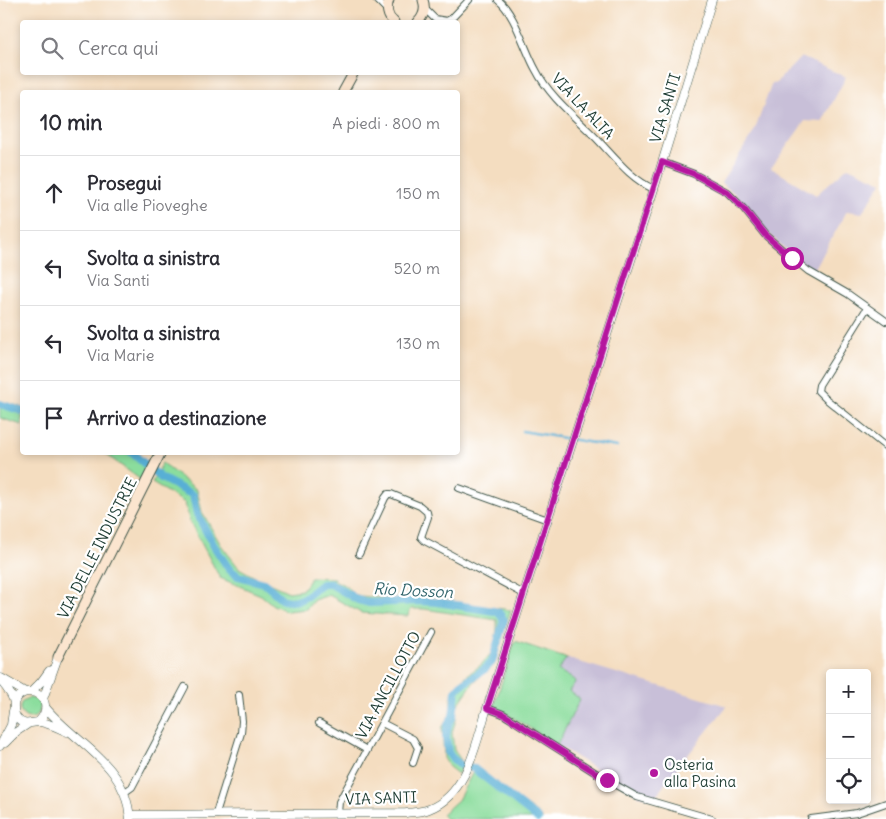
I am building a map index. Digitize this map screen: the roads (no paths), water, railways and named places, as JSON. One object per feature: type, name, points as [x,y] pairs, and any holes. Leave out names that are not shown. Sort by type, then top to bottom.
[{"type":"main road","points":[[387,16],[389,0]]},
{"type":"main road","points":[[420,20],[424,14],[424,4]]},
{"type":"main road","points":[[344,90],[353,75]]},
{"type":"main road","name":"VIA DELLE INDUSTRIE","points":[[58,657],[160,455]]},
{"type":"street","points":[[377,0],[387,16]]},
{"type":"street","points":[[449,20],[469,0]]},
{"type":"street","name":"VIA LA ALTA","points":[[498,0],[504,4],[510,14],[536,71],[554,96],[626,169],[640,182],[654,189]]},
{"type":"street","name":"VIA SANTI","points":[[130,817],[218,815],[265,817],[338,813],[406,813],[429,809],[445,800],[465,775],[654,189],[712,0]]},
{"type":"street","points":[[424,4],[435,19],[439,20]]},
{"type":"street","points":[[662,162],[694,174],[727,192],[765,235],[808,271],[848,294],[886,321]]},
{"type":"street","points":[[867,308],[819,385],[818,391],[886,447]]},
{"type":"street","points":[[459,488],[548,520]]},
{"type":"street","points":[[359,554],[385,498],[388,494],[392,494],[420,506],[427,512],[428,517],[421,537],[425,541],[524,594]]},
{"type":"street","name":"VIA ANCILLOTTO","points":[[338,813],[339,802],[431,632]]},
{"type":"street","name":"VIA DELLE INDUSTRIE","points":[[28,692],[41,682],[58,657]]},
{"type":"street","name":"VIA DELLE INDUSTRIE","points":[[43,699],[58,657]]},
{"type":"street","points":[[0,678],[28,692],[40,695],[46,708],[110,768],[125,792],[130,817]]},
{"type":"street","points":[[0,678],[19,720],[28,724]]},
{"type":"street","points":[[125,792],[132,787],[185,687]]},
{"type":"street","points":[[0,747],[11,726],[16,698],[28,692]]},
{"type":"street","points":[[218,815],[217,810],[241,733],[242,722],[239,695]]},
{"type":"street","points":[[38,722],[45,713],[46,708]]},
{"type":"street","points":[[487,708],[503,714],[637,798],[712,819]]},
{"type":"street","points":[[0,747],[28,724],[38,722],[62,730],[81,742]]},
{"type":"street","name":"VIA ANCILLOTTO","points":[[319,723],[367,750]]},
{"type":"street","points":[[382,723],[413,739],[418,748],[413,762]]},
{"type":"street","points":[[812,819],[857,813],[886,803]]},
{"type":"waterway","name":"Rio Dosson","points":[[0,404],[20,410]]},
{"type":"waterway","points":[[522,431],[617,447]]},
{"type":"waterway","name":"Rio Dosson","points":[[134,455],[161,478],[193,495],[197,514],[229,569],[238,576],[264,583],[283,600],[299,600],[322,584],[331,584],[358,600],[370,603],[437,602],[499,613],[504,620],[492,662],[461,685],[456,691],[453,716],[448,725],[446,736],[448,752],[460,765],[473,768],[538,819]]},
{"type":"place","name":"Osteria alla Pasina","points":[[654,773]]}]
